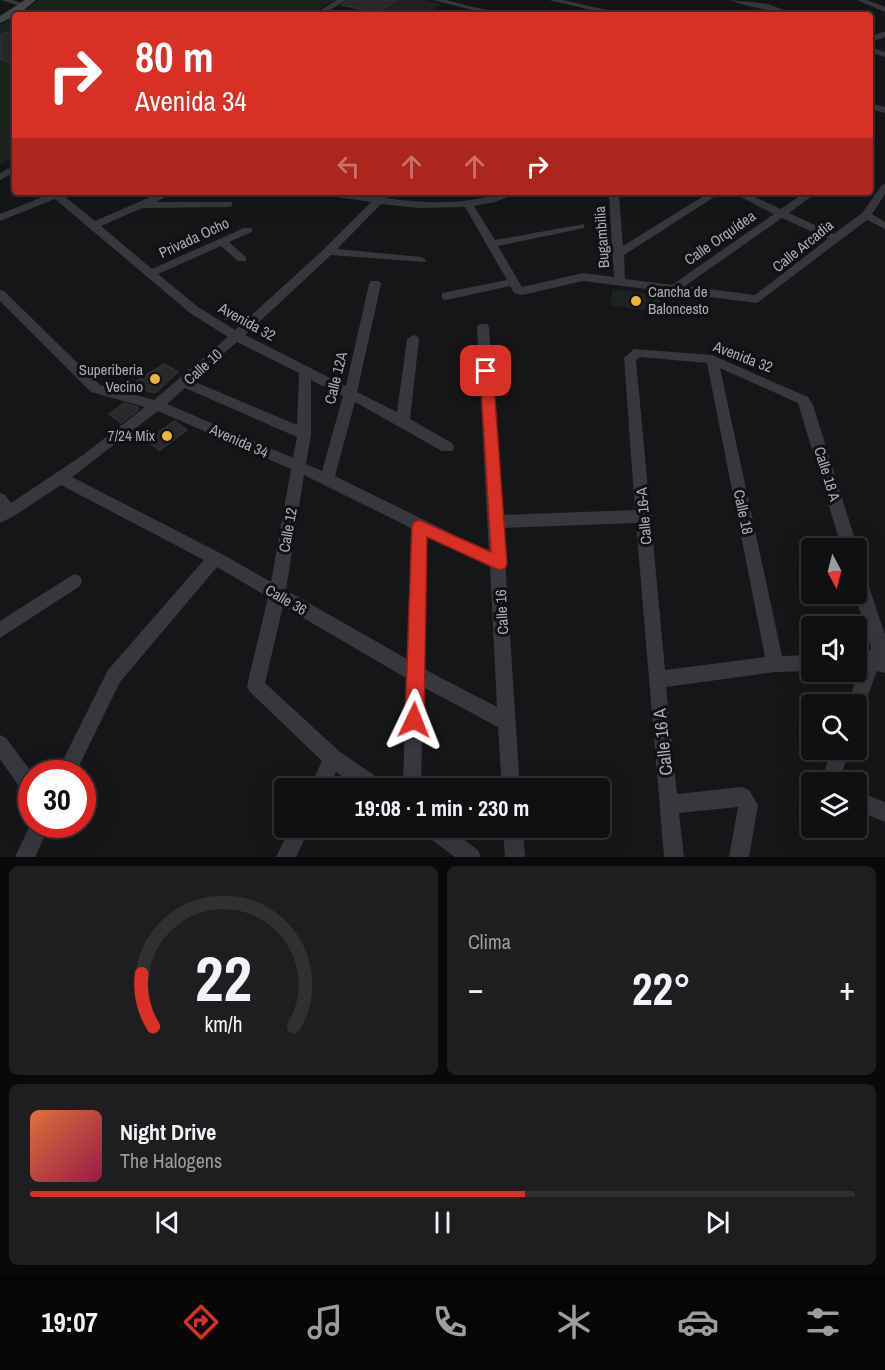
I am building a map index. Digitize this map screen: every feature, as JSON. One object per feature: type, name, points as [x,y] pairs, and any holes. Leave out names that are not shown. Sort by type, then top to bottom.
[{"type":"street","points":[[5,0],[27,3]]},
{"type":"street","points":[[323,12],[342,0]]},
{"type":"street","points":[[437,0],[489,12]]},
{"type":"street","points":[[467,12],[483,0]]},
{"type":"street","points":[[553,0],[610,12]]},
{"type":"street","points":[[582,12],[595,0]]},
{"type":"street","points":[[733,0],[782,12]]},
{"type":"street","points":[[753,4],[766,0]]},
{"type":"street","points":[[861,0],[885,10]]},
{"type":"street","points":[[0,177],[11,166]]},
{"type":"street","points":[[885,187],[866,215],[885,226]]},
{"type":"street","points":[[0,218],[53,195]]},
{"type":"street","name":"Avenida 32","points":[[60,195],[194,310],[236,336],[403,421],[447,447]]},
{"type":"street","points":[[95,225],[164,195]]},
{"type":"street","points":[[368,195],[383,196],[426,206],[468,204],[502,195]]},
{"type":"street","name":"Bugambilia","points":[[616,195],[620,281],[757,299]]},
{"type":"street","points":[[618,254],[712,195]]},
{"type":"street","points":[[742,195],[836,238]]},
{"type":"street","name":"Calle Orquídea","points":[[675,288],[808,195]]},
{"type":"street","name":"Calle 10","points":[[5,515],[63,479],[159,406],[328,251],[383,196]]},
{"type":"street","points":[[142,205],[228,204]]},
{"type":"street","points":[[468,204],[518,287]]},
{"type":"street","name":"Calle Arcadia","points":[[757,299],[866,215]]},
{"type":"street","points":[[493,244],[580,226]]},
{"type":"street","name":"Privada Ocho","points":[[152,273],[248,230]]},
{"type":"street","points":[[222,242],[242,259]]},
{"type":"street","points":[[328,251],[421,260]]},
{"type":"street","points":[[446,296],[583,278],[620,281]]},
{"type":"street","name":"Calle 12A","points":[[327,479],[350,394],[375,284]]},
{"type":"street","name":"Avenida 34","points":[[0,294],[96,390],[159,406],[327,479],[499,564]]},
{"type":"street","name":"Calle 16","points":[[483,327],[511,778]]},
{"type":"street","points":[[403,421],[413,339]]},
{"type":"street","name":"Avenida 32","points":[[633,354],[638,352],[712,359],[803,400]]},
{"type":"street","name":"Calle 16-A","points":[[633,354],[630,358],[657,680]]},
{"type":"street","name":"Calle 18","points":[[712,359],[775,664]]},
{"type":"street","name":"Calle 12","points":[[305,372],[304,434],[299,467],[277,595],[256,686],[333,759]]},
{"type":"street","points":[[185,383],[304,434]]},
{"type":"street","name":"Calle 18 A","points":[[803,400],[847,538]]},
{"type":"street","name":"Calle 36","points":[[63,479],[215,558],[416,674],[508,722]]},
{"type":"street","points":[[0,499],[5,515]]},
{"type":"street","points":[[496,522],[645,516]]},
{"type":"street","points":[[412,778],[419,526]]},
{"type":"street","points":[[72,760],[114,676],[215,558]]},
{"type":"street","points":[[0,630],[74,581]]},
{"type":"street","points":[[860,694],[876,655],[864,604]]},
{"type":"street","points":[[657,680],[775,664],[801,663]]},
{"type":"street","name":"Calle 16 A","points":[[657,680],[675,857]]},
{"type":"street","points":[[0,744],[18,769]]},
{"type":"street","points":[[324,778],[333,759],[361,778]]},
{"type":"street","points":[[669,804],[742,797],[748,805],[739,857]]},
{"type":"street","points":[[867,805],[885,812]]},
{"type":"street","points":[[25,857],[34,838]]},
{"type":"street","points":[[286,857],[295,838]]},
{"type":"street","points":[[445,838],[471,857]]},
{"type":"street","points":[[514,838],[515,857]]},
{"type":"shaded area","points":[[39,0],[335,0],[314,12],[23,12]]},
{"type":"shaded area","points":[[348,0],[425,0],[441,4],[429,12],[367,12],[340,5]]},
{"type":"shaded area","points":[[12,18],[12,159],[0,165],[0,24]]},
{"type":"shaded area","name":"Cancha de Baloncesto","points":[[612,289],[661,295],[660,312],[611,306]]},
{"type":"building","points":[[348,0],[397,0],[378,12],[342,5]]},
{"type":"building","points":[[12,30],[12,64],[0,59],[0,35]]},
{"type":"building","name":"Superiberia Vecino","points":[[164,364],[178,372],[155,393],[129,386]]},
{"type":"building","points":[[124,403],[138,407],[138,410],[121,423],[109,414]]},
{"type":"building","name":"7/24 Mix","points":[[175,421],[187,430],[160,450],[146,441]]},
{"type":"place","name":"Cancha de Baloncesto","points":[[636,301]]},
{"type":"place","name":"Superiberia Vecino","points":[[155,379]]},
{"type":"place","name":"7/24 Mix","points":[[167,436]]},
{"type":"route","points":[[414,720],[419,526],[499,564],[486,371]]}]
